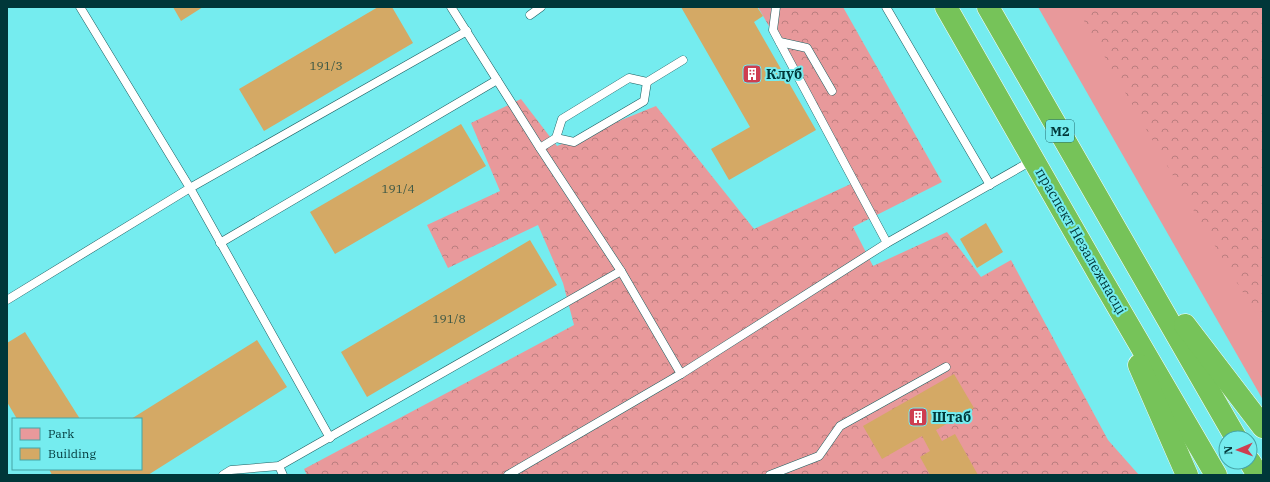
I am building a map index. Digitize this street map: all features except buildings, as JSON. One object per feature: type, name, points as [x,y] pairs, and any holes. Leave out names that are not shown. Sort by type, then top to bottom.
[{"type":"highway","name":"праспект Незалежнасці","points":[[946,7],[1216,475]]},
{"type":"highway","name":"М2","points":[[988,7],[1231,430]]},
{"type":"highway","points":[[1131,255],[1263,427]]},
{"type":"highway","points":[[1101,278],[1187,475]]},
{"type":"lane","points":[[80,7],[190,188],[330,438]]},
{"type":"lane","points":[[451,7],[540,148],[621,271],[681,374]]},
{"type":"lane","points":[[530,15],[541,7]]},
{"type":"lane","points":[[776,7],[773,30],[887,243]]},
{"type":"lane","points":[[886,7],[990,185]]},
{"type":"lane","points":[[7,300],[190,188],[467,31]]},
{"type":"lane","points":[[780,42],[807,48],[832,91]]},
{"type":"lane","points":[[540,148],[556,138],[562,120],[629,78],[648,82],[683,60]]},
{"type":"lane","points":[[220,243],[497,80]]},
{"type":"lane","points":[[556,138],[574,142],[644,101],[648,82]]},
{"type":"lane","points":[[508,475],[681,374],[887,243],[1034,160]]},
{"type":"lane","points":[[224,475],[231,470],[278,466],[330,438],[621,271]]},
{"type":"lane","points":[[770,475],[819,456],[840,426],[946,367]]},
{"type":"lane","points":[[278,466],[283,475]]},
{"type":"green space","points":[[758,7],[843,7],[942,182],[853,227],[873,266],[947,232],[981,277],[1011,260],[1108,440],[1139,475],[307,475],[304,469],[574,325],[563,283],[538,225],[448,268],[427,225],[500,191],[471,123],[521,99],[557,146],[656,106],[754,229],[857,181]]},
{"type":"green space","points":[[1038,7],[1079,7],[1263,325],[1263,400]]},
{"type":"green space","points":[[1076,7],[1263,7],[1263,326],[1176,181]]},
{"type":"place","name":"Клуб","points":[[752,74]]},
{"type":"place","name":"Штаб","points":[[918,417]]}]
